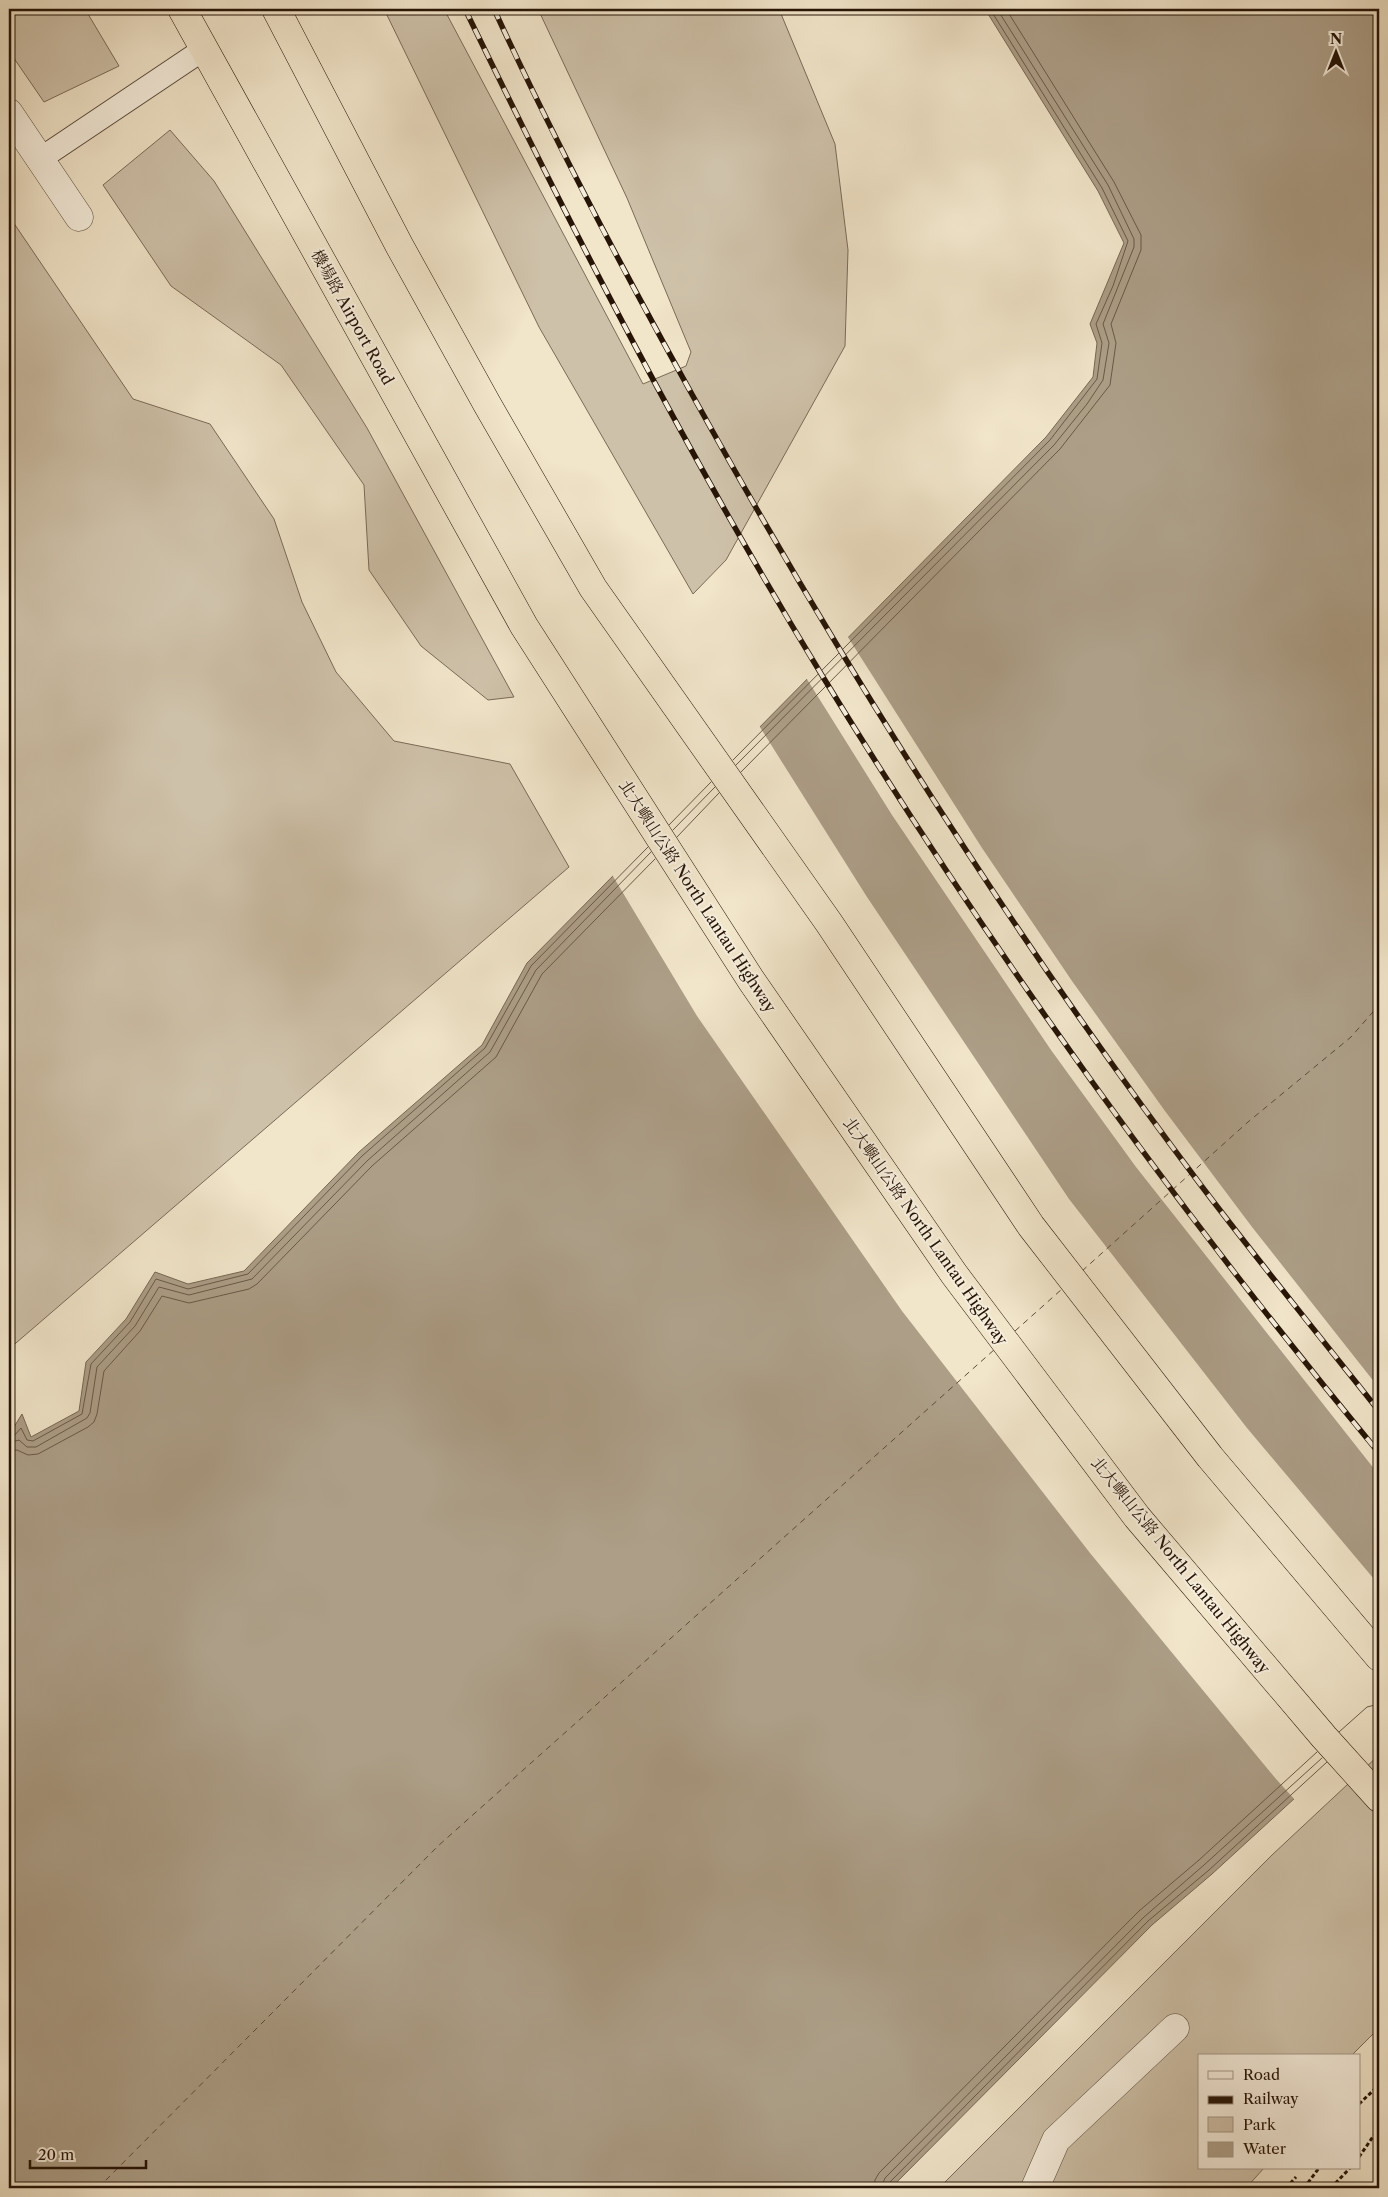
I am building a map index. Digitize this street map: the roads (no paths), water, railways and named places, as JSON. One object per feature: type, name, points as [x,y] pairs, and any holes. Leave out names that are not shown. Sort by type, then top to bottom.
[{"type":"highway","name":"機場路 Airport Road","points":[[182,9],[524,626]]},
{"type":"highway","points":[[276,9],[404,253],[486,404],[593,588],[829,923],[1031,1226],[1210,1457],[1379,1657]]},
{"type":"highway","name":"北大嶼山公路 North Lantau Highway","points":[[524,626],[751,980],[954,1274],[1137,1517],[1324,1737],[1379,1798]]},
{"type":"street","points":[[9,113],[79,217]]},
{"type":"street","points":[[1035,2188],[1056,2140],[1175,2028]]},
{"type":"lane","points":[[40,159],[204,49]]},
{"type":"water","points":[[985,9],[1379,9],[1379,1721],[1212,1874],[1152,1925],[891,2188],[9,2188],[9,1435],[22,1414],[31,1437],[79,1411],[86,1362],[126,1319],[155,1272],[188,1284],[244,1271],[359,1152],[482,1045],[527,963],[1046,437],[1093,377],[1097,343],[1090,324],[1124,243],[1098,191]]},
{"type":"railway","points":[[465,9],[549,179],[681,431],[774,596],[886,778],[951,878],[1087,1075],[1230,1266],[1379,1453]]},
{"type":"railway","points":[[494,9],[545,116],[655,328],[769,530],[885,723],[1007,912],[1136,1097],[1203,1188],[1379,1411]]}]
